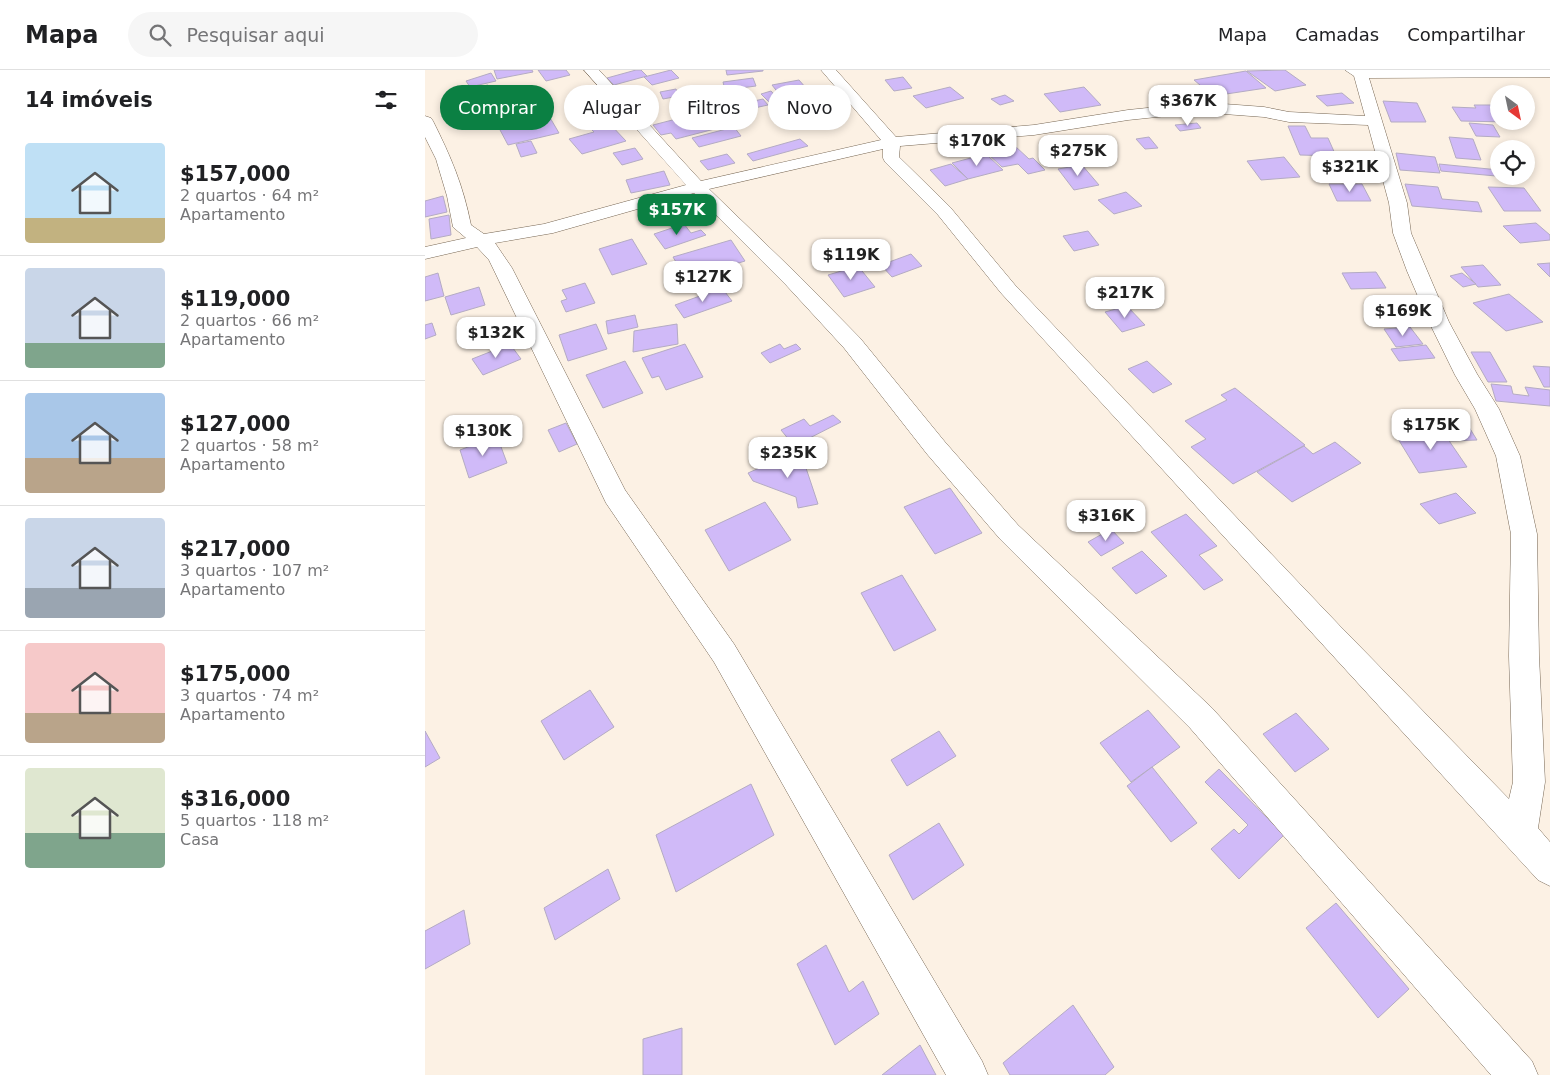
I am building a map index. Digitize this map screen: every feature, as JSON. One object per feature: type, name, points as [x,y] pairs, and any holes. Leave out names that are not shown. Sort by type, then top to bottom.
[{"type":"street","points":[[591,70],[697,187],[793,281],[852,343],[936,448],[1009,532],[1201,718],[1518,1075]]},
{"type":"street","points":[[828,70],[892,142],[891,158],[943,211],[1008,289],[1329,635],[1520,834],[1550,868]]},
{"type":"street","points":[[1520,834],[1529,782],[1524,656],[1524,534],[1508,456],[1487,409],[1453,349],[1417,271],[1402,233],[1397,203],[1374,120],[1357,71],[1550,73]]},
{"type":"street","points":[[1518,74],[1541,87]]},
{"type":"street","points":[[425,253],[482,240],[546,229],[697,187],[892,142],[1035,130],[1128,115],[1176,110],[1224,109],[1264,112],[1289,117],[1374,120]]},
{"type":"street","points":[[425,121],[444,159],[456,196],[462,227],[482,240],[498,257],[512,290],[615,496],[724,653],[968,1075]]},
{"type":"building","points":[[494,70],[532,70],[533,72],[497,79]]},
{"type":"building","points":[[538,70],[566,70],[570,75],[546,81]]},
{"type":"building","points":[[636,70],[641,70],[647,76],[614,85],[607,78]]},
{"type":"building","points":[[671,70],[679,78],[652,85],[644,77]]},
{"type":"building","points":[[726,70],[763,70],[763,71],[727,75]]},
{"type":"building","points":[[1285,70],[1306,85],[1275,91],[1247,71]]},
{"type":"building","points":[[1246,71],[1266,88],[1213,96],[1194,80]]},
{"type":"building","points":[[491,73],[496,81],[469,85],[466,81]]},
{"type":"building","points":[[903,77],[912,88],[894,91],[885,80]]},
{"type":"building","points":[[753,78],[756,85],[724,85],[723,82]]},
{"type":"building","points":[[799,80],[803,85],[772,85]]},
{"type":"building","points":[[950,87],[964,98],[926,108],[913,96]]},
{"type":"building","points":[[1084,87],[1101,105],[1060,112],[1044,94]]},
{"type":"building","points":[[669,90],[669,98],[663,99],[660,92]]},
{"type":"building","points":[[768,92],[768,101],[761,94]]},
{"type":"building","points":[[1342,93],[1354,103],[1327,106],[1316,96]]},
{"type":"building","points":[[1005,95],[1014,101],[1000,105],[991,99]]},
{"type":"building","points":[[763,99],[768,105],[758,107],[758,100]]},
{"type":"building","points":[[1383,101],[1417,103],[1426,122],[1391,122]]},
{"type":"building","points":[[1474,105],[1490,105],[1490,122],[1461,121],[1452,107],[1476,108]]},
{"type":"building","points":[[669,121],[669,130],[711,130],[676,139],[671,133],[661,135],[657,130],[659,130],[659,123]]},
{"type":"building","points":[[1197,123],[1201,128],[1180,131],[1175,125]]},
{"type":"building","points":[[1469,123],[1490,125],[1490,130],[1496,130],[1500,137],[1476,136]]},
{"type":"building","points":[[554,124],[559,133],[508,145],[500,130],[554,130]]},
{"type":"building","points":[[1288,126],[1305,126],[1311,138],[1328,138],[1336,156],[1300,155]]},
{"type":"building","points":[[592,130],[616,130],[626,141],[582,154],[569,139],[594,132]]},
{"type":"building","points":[[723,130],[736,130],[741,136],[699,147],[692,138]]},
{"type":"building","points":[[1149,137],[1158,148],[1145,149],[1136,139]]},
{"type":"building","points":[[1449,137],[1473,139],[1481,160],[1456,158]]},
{"type":"building","points":[[800,139],[808,146],[753,161],[747,154]]},
{"type":"building","points":[[531,141],[537,153],[521,157],[516,144]]},
{"type":"building","points":[[1087,145],[1104,160],[1092,163],[1076,147]]},
{"type":"building","points":[[1015,146],[1029,159],[1033,158],[1045,170],[1028,174],[1018,164],[1002,167],[987,153]]},
{"type":"building","points":[[635,148],[643,159],[622,165],[613,153]]},
{"type":"building","points":[[1396,153],[1435,157],[1440,173],[1400,170]]},
{"type":"building","points":[[727,154],[735,163],[708,170],[700,161]]},
{"type":"building","points":[[986,154],[1003,170],[968,179],[952,163]]},
{"type":"building","points":[[1284,157],[1300,177],[1261,180],[1247,161]]},
{"type":"building","points":[[1340,160],[1354,160],[1360,177],[1346,176]]},
{"type":"building","points":[[951,164],[968,179],[945,186],[930,170]]},
{"type":"building","points":[[1439,164],[1490,169],[1490,175],[1441,171]]},
{"type":"building","points":[[1082,165],[1099,185],[1074,190],[1058,169]]},
{"type":"building","points":[[664,171],[670,185],[631,193],[626,180]]},
{"type":"building","points":[[1329,184],[1362,184],[1371,201],[1337,201]]},
{"type":"building","points":[[1405,184],[1438,187],[1442,199],[1478,202],[1482,212],[1412,206]]},
{"type":"building","points":[[1488,187],[1524,188],[1541,211],[1504,211]]},
{"type":"building","points":[[1126,192],[1142,206],[1114,214],[1098,200]]},
{"type":"building","points":[[443,196],[447,212],[425,217],[425,201]]},
{"type":"building","points":[[449,215],[451,235],[431,239],[429,219]]},
{"type":"building","points":[[1536,223],[1550,235],[1550,240],[1520,243],[1503,226]]},
{"type":"building","points":[[684,224],[691,233],[701,230],[706,235],[665,249],[654,234]]},
{"type":"building","points":[[1088,231],[1099,245],[1074,251],[1063,236]]},
{"type":"building","points":[[632,239],[647,264],[612,275],[599,249]]},
{"type":"building","points":[[731,240],[745,261],[686,279],[673,257]]},
{"type":"building","points":[[911,254],[922,266],[892,277],[881,265]]},
{"type":"building","points":[[1550,263],[1550,277],[1537,264]]},
{"type":"building","points":[[1483,265],[1501,285],[1478,287],[1461,267]]},
{"type":"building","points":[[858,266],[875,287],[844,297],[828,275]]},
{"type":"building","points":[[1376,272],[1386,288],[1351,289],[1342,273]]},
{"type":"building","points":[[438,273],[444,296],[425,301],[425,277]]},
{"type":"building","points":[[1462,273],[1476,284],[1463,287],[1450,276]]},
{"type":"building","points":[[585,283],[595,303],[566,312],[561,301],[567,299],[562,290]]},
{"type":"building","points":[[479,287],[485,305],[451,315],[445,297]]},
{"type":"building","points":[[722,288],[732,301],[684,318],[675,305]]},
{"type":"building","points":[[1509,294],[1543,322],[1506,331],[1473,303]]},
{"type":"building","points":[[1127,306],[1145,325],[1122,332],[1105,312]]},
{"type":"building","points":[[635,315],[638,327],[608,334],[606,321]]},
{"type":"building","points":[[432,323],[436,335],[425,339],[425,325]]},
{"type":"building","points":[[596,324],[607,349],[568,361],[559,335]]},
{"type":"building","points":[[677,324],[678,344],[633,352],[634,331]]},
{"type":"building","points":[[1410,327],[1423,344],[1396,347],[1384,329]]},
{"type":"building","points":[[510,344],[521,359],[483,375],[472,359]]},
{"type":"building","points":[[685,344],[703,377],[666,390],[659,376],[652,378],[642,358]]},
{"type":"building","points":[[780,344],[784,349],[796,344],[801,349],[770,363],[761,353]]},
{"type":"building","points":[[1426,345],[1435,358],[1399,361],[1391,349]]},
{"type":"building","points":[[1471,352],[1490,352],[1507,382],[1488,382]]},
{"type":"building","points":[[625,361],[643,393],[603,408],[586,375]]},
{"type":"building","points":[[1147,361],[1172,384],[1153,393],[1128,369]]},
{"type":"building","points":[[1533,366],[1550,367],[1550,387],[1544,387]]},
{"type":"building","points":[[1491,384],[1511,386],[1513,394],[1529,396],[1525,387],[1550,390],[1550,406],[1496,401]]},
{"type":"building","points":[[1235,388],[1305,445],[1233,484],[1191,447],[1206,439],[1185,421],[1227,400],[1221,395]]},
{"type":"building","points":[[1459,411],[1477,440],[1450,441],[1433,412]]},
{"type":"building","points":[[833,415],[841,422],[794,446],[781,430],[804,419],[810,426]]},
{"type":"building","points":[[566,423],[577,444],[559,452],[548,430]]},
{"type":"building","points":[[1441,429],[1467,467],[1419,473],[1395,434]]},
{"type":"building","points":[[497,436],[507,463],[469,478],[460,450]]},
{"type":"building","points":[[1335,442],[1361,463],[1292,502],[1257,472],[1304,446],[1313,454]]},
{"type":"building","points":[[800,450],[818,504],[798,508],[796,497],[753,481],[748,473]]},
{"type":"building","points":[[950,488],[982,533],[935,554],[904,507]]},
{"type":"building","points":[[1456,493],[1476,513],[1439,524],[1420,504]]},
{"type":"building","points":[[765,502],[791,540],[729,571],[705,530]]},
{"type":"building","points":[[1186,514],[1217,546],[1199,555],[1223,580],[1204,590],[1151,532]]},
{"type":"building","points":[[1111,529],[1124,543],[1101,556],[1088,542]]},
{"type":"building","points":[[1142,551],[1167,576],[1136,594],[1112,568]]},
{"type":"building","points":[[902,575],[936,630],[894,651],[861,593]]},
{"type":"building","points":[[590,690],[614,727],[564,760],[541,721]]},
{"type":"building","points":[[1148,710],[1180,747],[1131,782],[1100,743]]},
{"type":"building","points":[[1296,713],[1329,749],[1295,772],[1263,734]]},
{"type":"building","points":[[425,731],[440,758],[425,767]]},
{"type":"building","points":[[939,731],[956,756],[907,786],[891,760]]},
{"type":"building","points":[[1152,767],[1197,823],[1171,842],[1127,786]]},
{"type":"building","points":[[1219,769],[1284,835],[1239,879],[1211,849],[1234,829],[1239,834],[1248,825],[1205,782]]},
{"type":"building","points":[[751,784],[774,835],[676,892],[656,835]]},
{"type":"building","points":[[939,823],[964,865],[913,900],[889,855]]},
{"type":"building","points":[[608,869],[620,899],[555,940],[544,908]]},
{"type":"building","points":[[1336,903],[1409,989],[1378,1018],[1306,928]]},
{"type":"building","points":[[464,910],[470,944],[425,969],[425,931]]},
{"type":"building","points":[[826,945],[849,992],[863,981],[879,1014],[835,1045],[797,964]]},
{"type":"building","points":[[1073,1005],[1114,1067],[1105,1075],[1010,1075],[1003,1063]]},
{"type":"building","points":[[682,1028],[682,1075],[643,1075],[643,1039]]},
{"type":"building","points":[[920,1045],[936,1075],[882,1075]]}]
